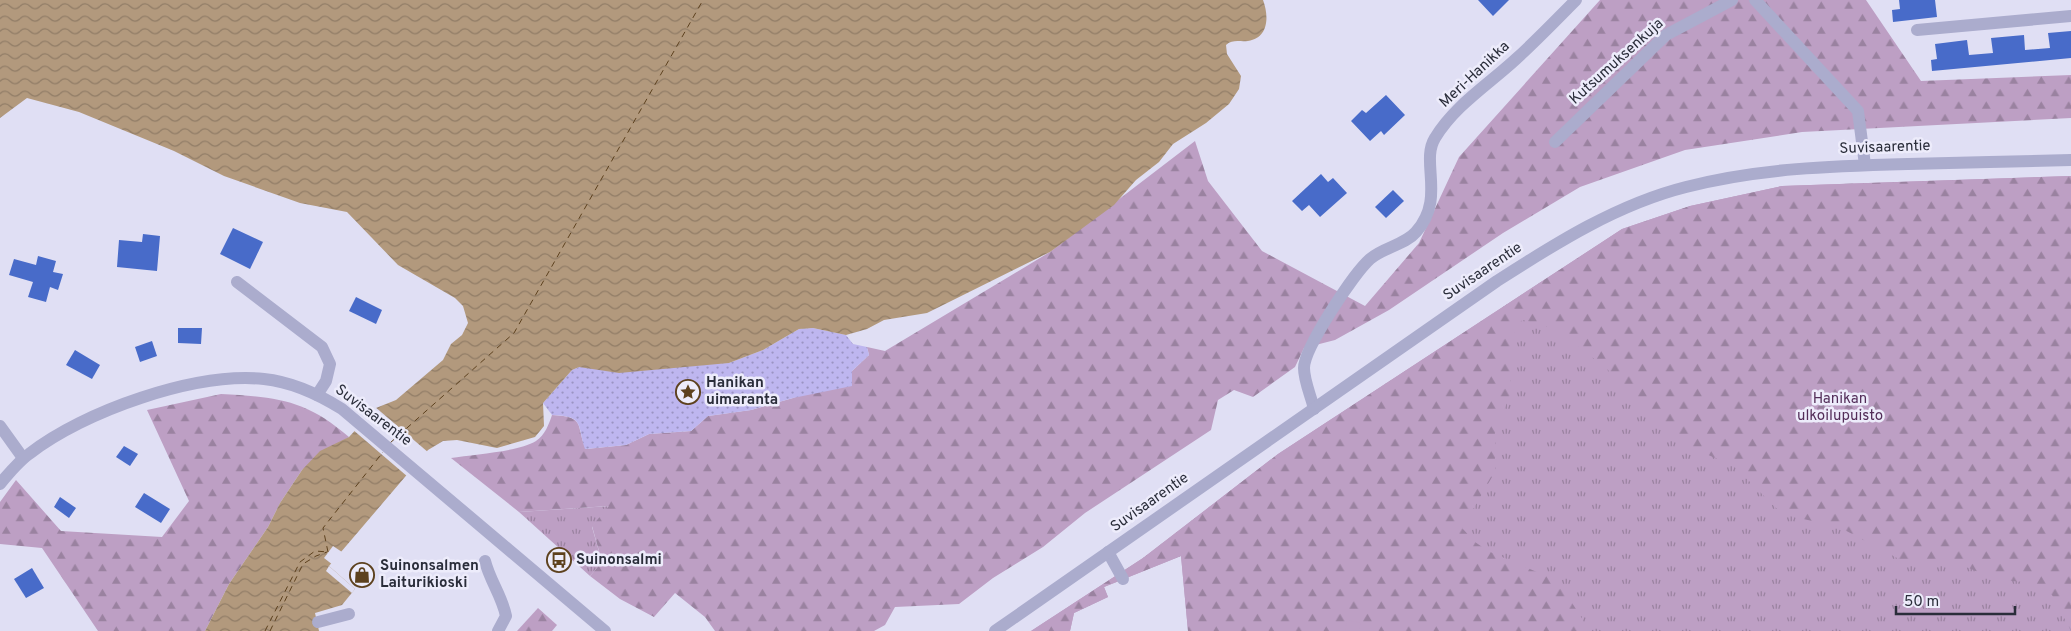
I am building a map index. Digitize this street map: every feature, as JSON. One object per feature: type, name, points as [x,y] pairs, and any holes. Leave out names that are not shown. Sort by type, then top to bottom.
[{"type":"street","name":"Meri-Hanikka","points":[[1314,408],[1304,368],[1309,353],[1347,286],[1371,258],[1409,238],[1416,232],[1430,210],[1432,187],[1431,152],[1434,139],[1460,107],[1516,59],[1576,0]]},
{"type":"street","name":"Kutsumuksenkuja","points":[[1555,142],[1666,35],[1732,0]]},
{"type":"street","points":[[1755,0],[1858,111],[1865,165]]},
{"type":"street","points":[[1917,30],[2071,16]]},
{"type":"street","name":"Suvisaarentie","points":[[995,631],[1314,408],[1542,252],[1629,207],[1686,187],[1779,170],[1865,165],[2071,160]]},
{"type":"street","points":[[236,282],[322,347],[330,364],[326,381],[318,395]]},
{"type":"street","name":"Suvisaarentie","points":[[0,484],[23,458],[49,439],[84,421],[144,398],[195,383],[222,379],[266,380],[289,384],[318,395],[342,409],[442,491],[605,631]]},
{"type":"street","points":[[0,426],[23,458]]},
{"type":"street","points":[[1108,552],[1123,578]]},
{"type":"street","points":[[485,562],[488,575],[503,600],[506,616],[498,631]]},
{"type":"street","points":[[318,622],[349,614]]},
{"type":"green space","points":[[1600,0],[1866,0],[1921,81],[2071,75],[2071,118],[1802,132],[1685,150],[1580,187],[1503,233],[1389,310],[1335,340],[1304,348],[1295,367],[1253,397],[1234,390],[1218,400],[1211,430],[1085,513],[1043,547],[993,578],[959,604],[895,607],[885,625],[874,631],[715,631],[705,617],[675,593],[654,617],[620,599],[590,576],[602,562],[592,526],[609,506],[519,512],[451,458],[528,445],[542,436],[552,415],[575,420],[586,449],[626,445],[649,434],[691,431],[708,416],[751,410],[793,398],[852,371],[869,355],[867,347],[885,351],[1050,252],[1195,141],[1208,181],[1262,251],[1365,306],[1419,243],[1459,157]]},
{"type":"green space","name":"Hanikan ulkoilupuisto","points":[[2071,176],[2071,631],[1188,631],[1181,556],[1104,587],[1108,597],[1074,613],[1070,631],[1031,631],[1143,558],[1278,454],[1622,229],[1690,206],[1782,186]]},
{"type":"green space","name":"Hanikan ulkoilupuisto","points":[[2071,176],[2071,631],[2052,595],[2026,582],[1996,580],[1953,561],[1899,559],[1839,527],[1790,516],[1776,508],[1734,466],[1692,448],[1669,433],[1606,368],[1555,329],[1523,320],[1516,324],[1512,343],[1510,395],[1495,433],[1495,472],[1462,528],[1475,542],[1488,551],[1558,581],[1590,631],[1188,631],[1181,556],[1104,587],[1108,597],[1074,613],[1070,631],[1031,631],[1143,558],[1278,454],[1622,229],[1690,206],[1782,186]]},
{"type":"green space","points":[[221,394],[274,399],[304,407],[333,424],[349,437],[302,470],[280,503],[268,527],[229,584],[205,631],[98,631],[42,548],[0,544],[0,502],[16,480],[61,531],[162,537],[189,501],[147,410]]},
{"type":"green space","points":[[610,506],[592,527],[602,562],[590,576],[519,512]]},
{"type":"green space","points":[[538,608],[557,625],[552,631],[517,631]]},
{"type":"green space","points":[[1347,620],[1361,623],[1359,631],[1345,631]]},
{"type":"sand","name":"Hanikan uimaranta","points":[[813,328],[846,335],[853,344],[867,347],[869,355],[852,371],[852,386],[793,398],[751,410],[708,416],[691,431],[649,434],[626,445],[585,449],[578,423],[570,417],[552,415],[543,403],[572,370],[579,367],[729,363],[763,350],[799,329]]},
{"type":"water","points":[[0,0],[1263,0],[1266,25],[1264,31],[1255,39],[1234,41],[1226,45],[1227,54],[1241,76],[1239,89],[1229,104],[1206,123],[1173,144],[1159,162],[1136,180],[1114,205],[1050,252],[927,313],[884,320],[867,329],[846,335],[813,328],[799,329],[763,350],[729,363],[619,373],[579,367],[572,370],[543,403],[544,426],[535,437],[497,448],[457,440],[443,441],[428,450],[329,566],[355,589],[342,605],[315,613],[319,631],[205,631],[229,584],[268,527],[280,503],[302,470],[320,451],[349,437],[376,408],[396,400],[443,360],[451,344],[462,335],[468,323],[463,306],[455,298],[398,265],[347,212],[300,203],[224,176],[174,151],[79,112],[27,98],[0,118]]},
{"type":"pier","points":[[374,406],[429,453],[408,477],[352,429]]},
{"type":"pier","points":[[333,546],[342,552],[333,565],[324,558]]},
{"type":"pier","points":[[329,566],[355,589],[352,593],[326,571]]},
{"type":"building","points":[[1478,0],[1509,0],[1493,16]]},
{"type":"building","points":[[1899,0],[1935,0],[1937,17],[1893,22],[1892,10],[1900,9]]},
{"type":"building","points":[[2071,31],[2071,58],[1932,71],[1931,60],[1937,59],[1935,44],[1967,40],[1969,55],[1993,53],[1991,38],[2024,35],[2025,50],[2050,48],[2048,33]]},
{"type":"building","points":[[1386,95],[1405,115],[1384,135],[1381,131],[1370,141],[1351,121],[1362,110],[1366,113]]},
{"type":"building","points":[[1321,174],[1328,182],[1333,178],[1347,193],[1320,217],[1309,205],[1302,211],[1292,201]]},
{"type":"building","points":[[1393,190],[1404,201],[1386,218],[1375,207]]},
{"type":"building","points":[[233,228],[263,242],[250,269],[220,254]]},
{"type":"building","points":[[143,234],[160,236],[157,271],[117,267],[119,240],[142,242]]},
{"type":"building","points":[[38,256],[56,261],[53,272],[63,274],[58,290],[50,287],[46,302],[28,297],[33,282],[9,275],[14,259],[36,265]]},
{"type":"building","points":[[356,297],[382,310],[376,324],[349,311]]},
{"type":"building","points":[[178,328],[202,328],[201,344],[178,343]]},
{"type":"building","points":[[152,341],[157,356],[140,362],[135,347]]},
{"type":"building","points":[[75,350],[100,365],[92,379],[66,365]]},
{"type":"building","points":[[124,446],[138,454],[130,466],[116,457]]},
{"type":"building","points":[[144,493],[170,509],[161,523],[135,507]]},
{"type":"building","points":[[60,497],[76,508],[69,518],[54,507]]},
{"type":"building","name":"Suinonsalmen Laiturikioski","points":[[362,565],[373,575],[363,586],[352,576]]},
{"type":"building","points":[[32,568],[44,588],[26,598],[14,579]]},
{"type":"ferry route","points":[[390,443],[514,333],[703,0]]},
{"type":"ferry route","points":[[328,552],[323,528],[383,452]]},
{"type":"ferry route","points":[[265,631],[300,562],[315,551],[328,552]]},
{"type":"ferry route","points":[[270,631],[303,564],[327,552]]},
{"type":"place","name":"Hanikan uimaranta","points":[[688,392]]},
{"type":"place","name":"Suinonsalmi","points":[[559,560]]},
{"type":"place","name":"Suinonsalmen Laiturikioski","points":[[362,575]]}]
